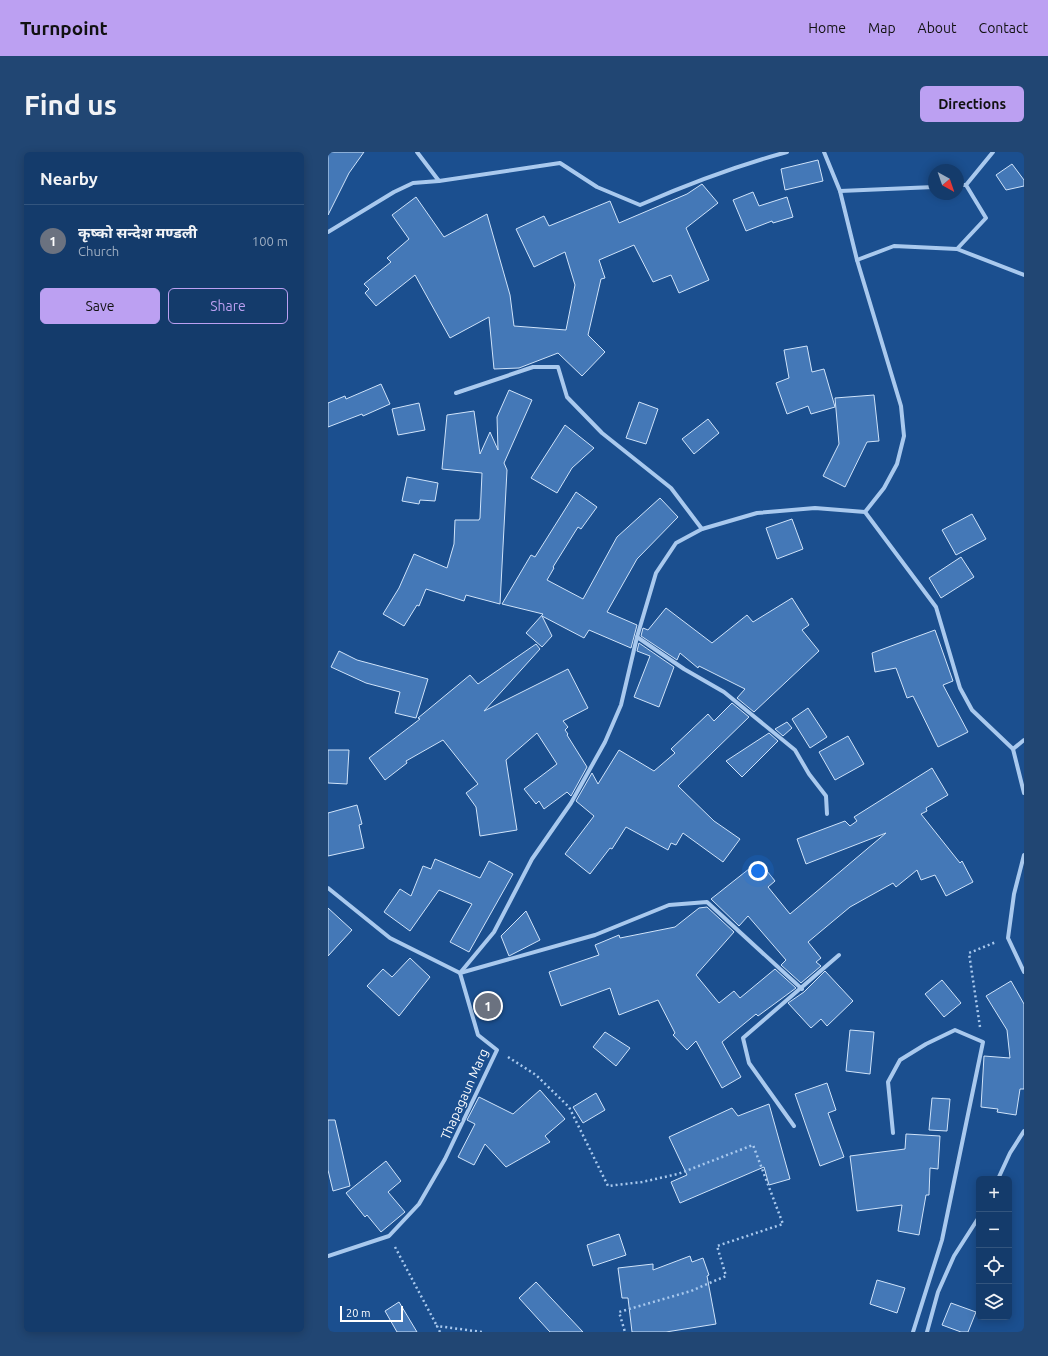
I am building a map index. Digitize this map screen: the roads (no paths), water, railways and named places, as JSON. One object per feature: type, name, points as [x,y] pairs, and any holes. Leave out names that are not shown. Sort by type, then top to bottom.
[{"type":"street","points":[[417,152],[439,181]]},
{"type":"street","points":[[328,232],[394,192],[413,183],[439,181],[560,163],[597,187],[640,205],[681,187],[752,162],[786,152]]},
{"type":"street","points":[[824,152],[840,191],[857,260],[901,406],[904,436],[897,464],[884,488],[865,512]]},
{"type":"street","points":[[957,249],[986,218],[966,185],[993,152]]},
{"type":"street","points":[[840,191],[928,187]]},
{"type":"street","points":[[857,260],[894,246],[957,249],[1024,275]]},
{"type":"street","points":[[456,394],[534,367],[558,368],[567,397],[602,432],[671,488],[702,529]]},
{"type":"street","points":[[460,973],[494,932],[532,859],[571,803],[605,742],[621,705],[637,637],[656,573],[676,543],[702,529],[757,513],[815,508],[865,512],[936,607],[960,688],[972,710],[1013,749],[1024,793]]},
{"type":"street","points":[[637,637],[684,669],[724,692],[795,750],[809,774],[826,796],[827,814]]},
{"type":"street","points":[[1013,749],[1024,740]]},
{"type":"street","points":[[1024,855],[1014,894],[1008,938],[1024,972]]},
{"type":"street","points":[[328,888],[390,938],[460,973],[596,935],[669,905],[707,902],[802,989]]},
{"type":"street","points":[[794,1126],[749,1063],[743,1038],[802,989],[839,955]]},
{"type":"street","name":"Thapagaun Marg","points":[[328,1256],[389,1236],[419,1204],[442,1166],[497,1050],[478,1035],[460,973]]},
{"type":"street","points":[[893,1133],[888,1082],[900,1060],[926,1044],[955,1030],[983,1042],[942,1240],[913,1332]]},
{"type":"street","points":[[999,1176],[1010,1153],[1024,1131]]},
{"type":"street","points":[[927,1332],[938,1292],[954,1256],[976,1222]]},
{"type":"place","name":"कृष्को सन्देश मण्डली","points":[[488,1006]]}]
